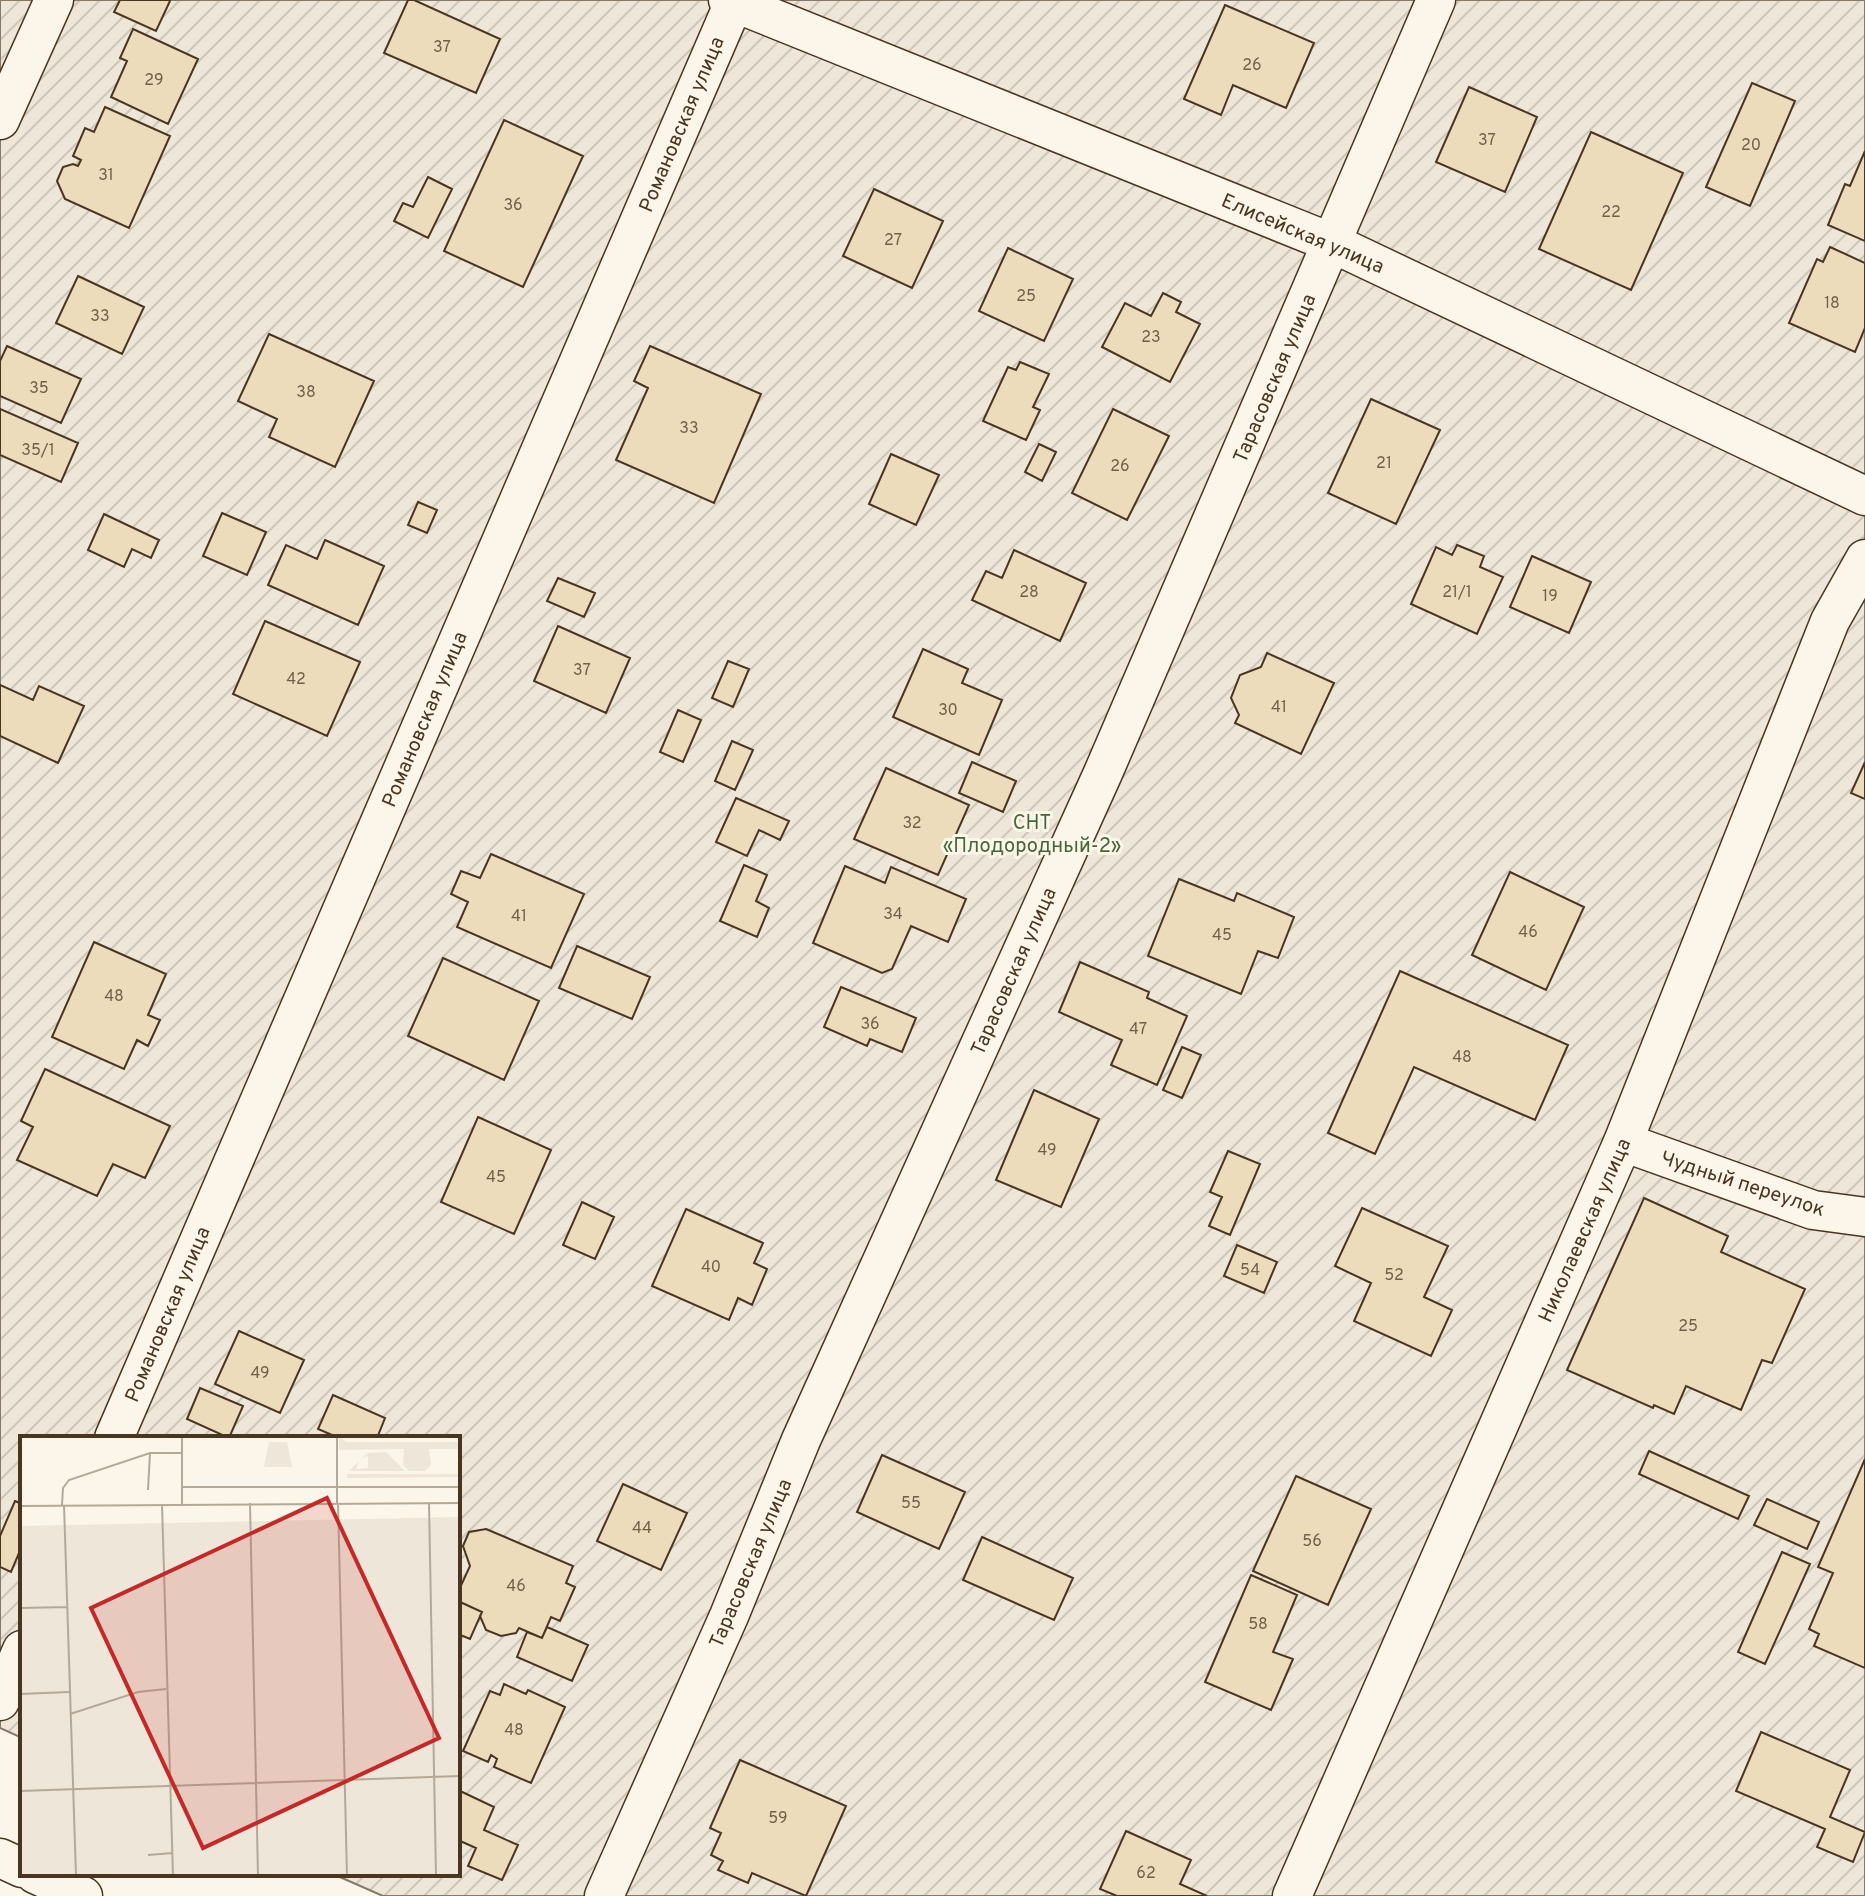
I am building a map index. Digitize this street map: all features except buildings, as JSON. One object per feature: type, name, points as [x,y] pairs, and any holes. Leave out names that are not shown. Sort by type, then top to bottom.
[{"type":"street","points":[[0,120],[54,0]]},
{"type":"street","name":"Тарасовская улица","points":[[604,1896],[729,1616],[801,1440],[1103,773],[1436,0]]},
{"type":"street","name":"Елисейская улица","points":[[732,1],[1332,243],[1865,496]]},
{"type":"street","name":"Романовская улица","points":[[115,1436],[732,1]]},
{"type":"street","name":"Николаевская улица","points":[[1292,1896],[1623,1142],[1830,621],[1865,559]]},
{"type":"street","name":"Чудный переулок","points":[[1623,1142],[1813,1210],[1865,1217]]},
{"type":"street","points":[[0,1701],[20,1655]]},
{"type":"street","points":[[0,1858],[20,1867]]},
{"type":"street","points":[[39,1876],[83,1896]]},
{"type":"green space","name":"СНТ «Плодородный-2»","points":[[0,0],[1865,0],[1865,1896],[383,1896],[338,1876],[460,1876],[460,1436],[20,1436],[20,1737],[0,1728]]}]
